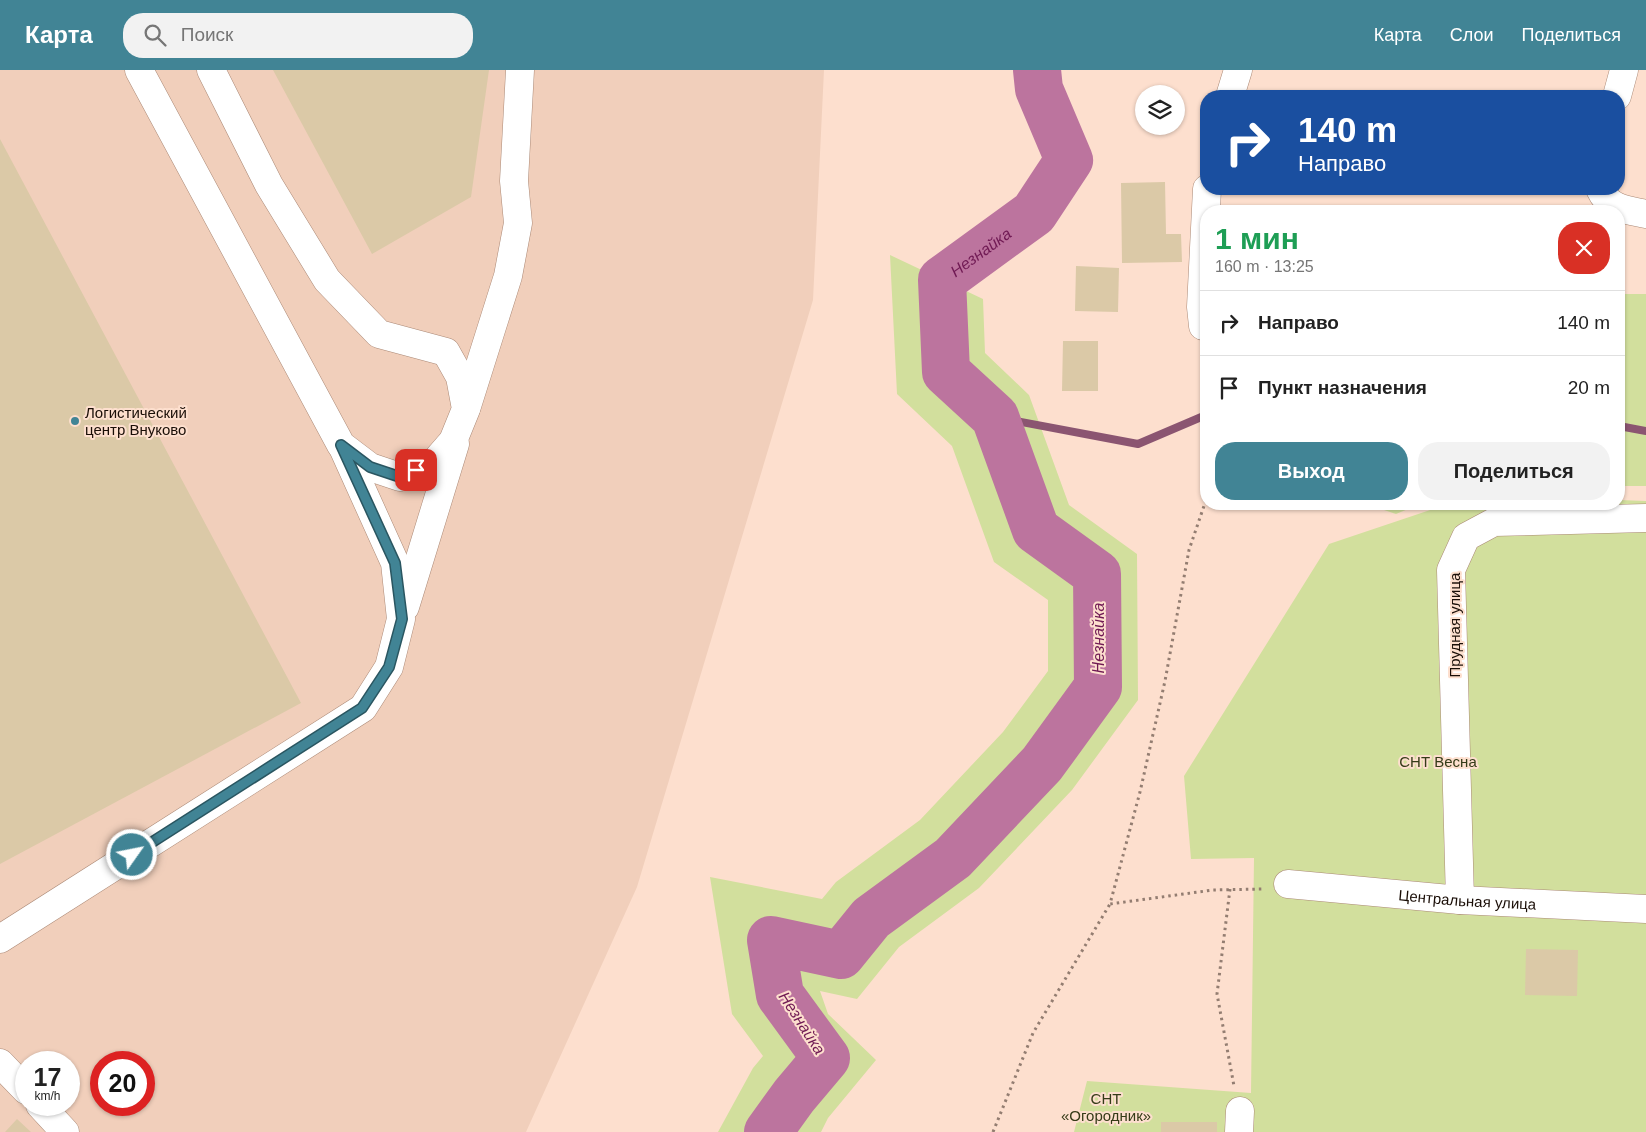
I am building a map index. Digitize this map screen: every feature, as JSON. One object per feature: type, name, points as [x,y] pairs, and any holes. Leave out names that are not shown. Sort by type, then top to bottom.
[{"type":"street","points":[[139,70],[341,445],[395,563],[402,619]]},
{"type":"street","points":[[211,70],[269,185],[326,280],[379,334],[446,352],[460,377],[466,409],[452,441],[433,464],[400,477],[370,467],[341,445]]},
{"type":"street","points":[[0,939],[362,708],[389,667],[402,619],[508,276],[518,223],[514,181],[520,70]]},
{"type":"street","points":[[1232,90],[1238,70]]},
{"type":"street","points":[[1619,90],[1624,70]]},
{"type":"street","points":[[1602,195],[1604,199],[1615,205]]},
{"type":"street","points":[[1625,210],[1646,214]]},
{"type":"street","name":"Прудная улица","points":[[1460,900],[1451,570],[1466,537],[1494,522],[1646,518]]},
{"type":"street","name":"Центральная улица","points":[[1288,884],[1460,900],[1646,909]]},
{"type":"street","points":[[0,1063],[15,1079]]},
{"type":"street","points":[[50,1116],[65,1132]]},
{"type":"path","points":[[993,1132],[1033,1033],[1110,904],[1140,792],[1165,681],[1189,550],[1203,510]]},
{"type":"path","points":[[1110,904],[1213,890],[1270,889],[1288,884]]},
{"type":"path","points":[[1230,889],[1217,994],[1240,1122]]},
{"type":"shaded area","points":[[0,70],[824,70],[813,300],[637,887],[526,1132],[0,1132]]},
{"type":"green space","points":[[890,255],[983,299],[985,353],[1029,395],[1069,505],[1137,554],[1138,700],[1072,790],[979,888],[899,947],[857,999],[820,991],[828,1014],[876,1060],[828,1118],[821,1132],[718,1132],[753,1068],[763,1056],[732,1014],[710,877],[822,899],[836,882],[920,820],[1003,732],[1048,671],[1048,600],[994,562],[952,446],[897,394]]},
{"type":"green space","points":[[1625,294],[1646,294],[1646,486],[1625,486]]},
{"type":"green space","name":"СНТ Весна","points":[[1625,500],[1646,501],[1646,1132],[1074,1132],[1087,1081],[1251,1093],[1254,858],[1191,859],[1184,776],[1329,544],[1430,510],[1625,510]]},
{"type":"green space","points":[[1384,510],[1406,510],[1396,514]]},
{"type":"building","points":[[273,70],[489,70],[471,197],[372,254]]},
{"type":"building","name":"Логистический центр Внуково","points":[[0,139],[301,703],[0,864]]},
{"type":"building","points":[[1165,182],[1166,234],[1181,234],[1182,262],[1122,263],[1121,183]]},
{"type":"building","points":[[1076,266],[1119,268],[1118,312],[1075,311]]},
{"type":"building","points":[[1063,341],[1098,341],[1098,391],[1062,391]]},
{"type":"building","points":[[1526,949],[1578,950],[1577,996],[1525,995]]},
{"type":"building","points":[[17,1119],[31,1132],[5,1132]]},
{"type":"building","points":[[1161,1122],[1217,1122],[1217,1132],[1161,1132]]},
{"type":"waterway","name":"Незнайка","points":[[768,1132],[794,1096],[826,1058],[780,995],[771,940],[841,955],[871,918],[953,858],[1042,764],[1098,687],[1097,574],[1036,530],[995,417],[946,372],[942,280],[1034,213],[1069,160],[1039,89],[1037,70]]},
{"type":"waterway","points":[[995,417],[1138,444],[1200,418]]},
{"type":"waterway","points":[[1625,427],[1646,431]]},
{"type":"place","name":"Логистический центр Внуково","points":[[75,421]]},
{"type":"route","points":[[132,855],[362,708],[389,667],[402,619],[395,563],[341,445],[370,467],[400,477],[416,470]]},
{"type":"park label","name":"СНТ «Огородник»","points":[[1106,1106]]}]
